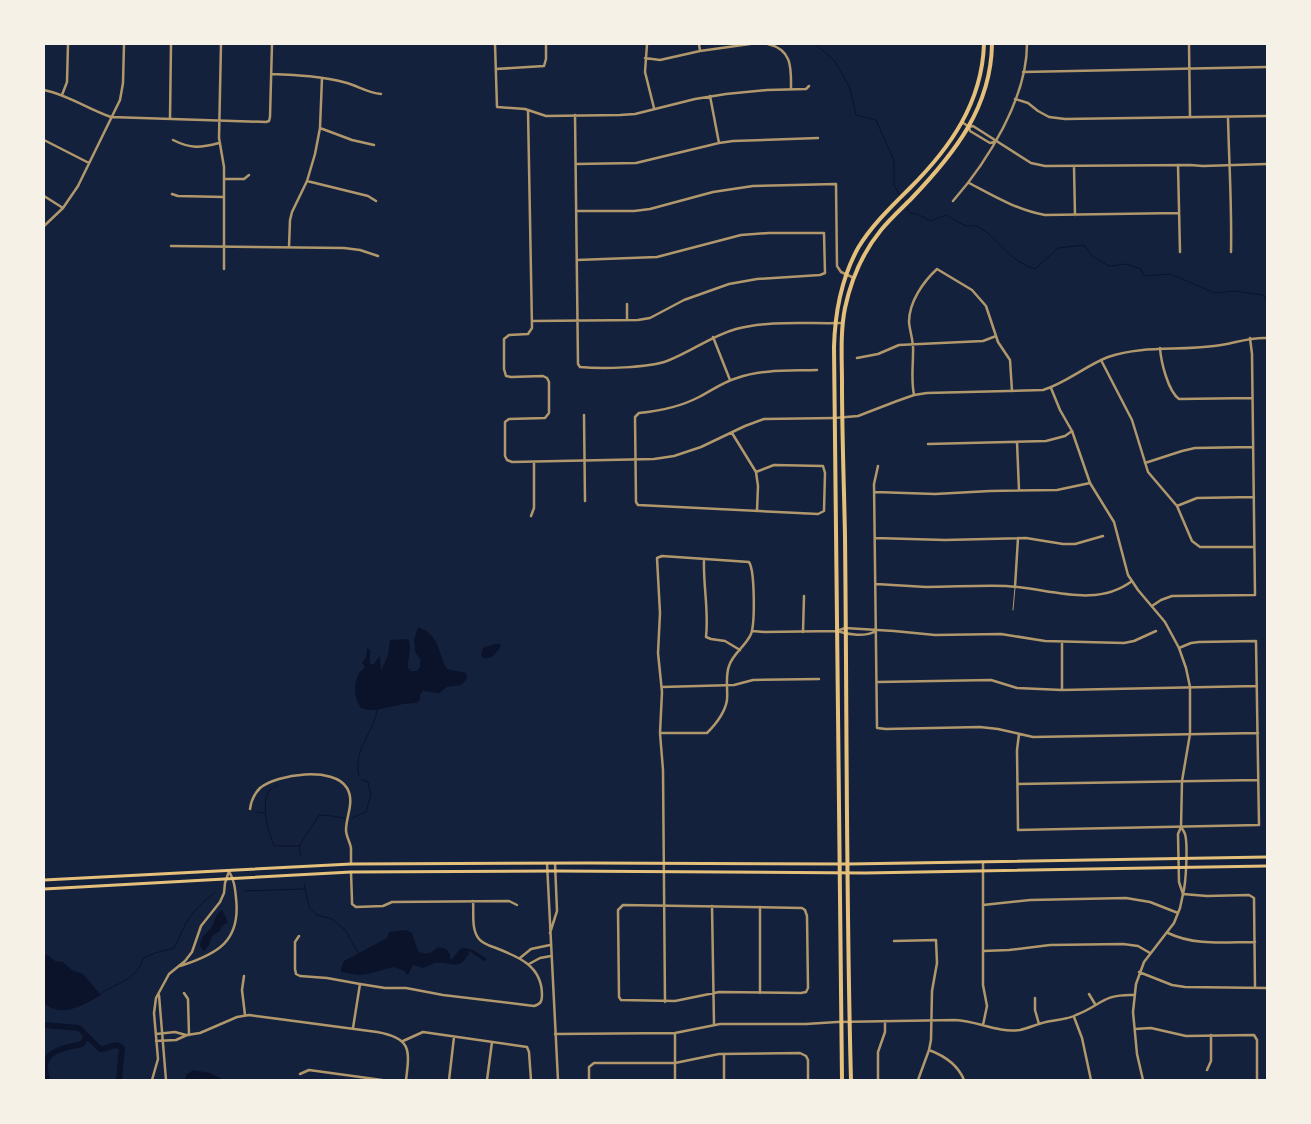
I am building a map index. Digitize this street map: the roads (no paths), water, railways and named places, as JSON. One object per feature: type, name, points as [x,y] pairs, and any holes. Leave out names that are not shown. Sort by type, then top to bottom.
[{"type":"main road","points":[[842,1080],[835,323],[841,288],[859,248],[874,225],[945,149],[962,122],[969,108],[980,75],[984,44]]},
{"type":"main road","points":[[851,1080],[848,962],[842,323],[854,278],[866,251],[881,229],[945,162],[969,127],[986,86],[990,70],[992,44]]},
{"type":"main road","points":[[874,225],[881,229]]},
{"type":"main road","points":[[836,536],[845,536]]},
{"type":"main road","points":[[44,880],[351,864],[848,864],[1267,857]]},
{"type":"main road","points":[[589,863],[589,871]]},
{"type":"main road","points":[[742,863],[742,872]]},
{"type":"main road","points":[[923,863],[923,872]]},
{"type":"main road","points":[[351,864],[351,872]]},
{"type":"main road","points":[[44,888],[351,872],[664,871],[848,873],[1267,866]]},
{"type":"main road","points":[[104,878],[104,886]]},
{"type":"main road","points":[[841,962],[848,962]]},
{"type":"street","points":[[62,95],[67,82],[68,44]]},
{"type":"street","points":[[44,226],[63,208],[78,186],[112,117],[122,91],[124,44]]},
{"type":"street","points":[[170,119],[172,44]]},
{"type":"street","points":[[221,44],[219,143],[223,160],[224,179],[224,270]]},
{"type":"street","points":[[44,90],[62,95],[112,117],[268,121],[272,44]]},
{"type":"street","points":[[495,44],[497,107],[528,110],[546,116],[635,114],[710,96],[767,90],[806,89],[809,86]]},
{"type":"street","points":[[495,68],[544,66],[546,44]]},
{"type":"street","points":[[647,44],[645,58],[646,82],[654,108]]},
{"type":"street","points":[[699,44],[700,51]]},
{"type":"street","points":[[645,58],[660,60],[700,51],[750,44]]},
{"type":"street","points":[[768,44],[781,50],[790,60],[791,89]]},
{"type":"street","points":[[953,201],[969,183],[996,141],[1015,99],[1023,72],[1027,44]]},
{"type":"street","points":[[1189,44],[1190,116]]},
{"type":"street","points":[[1023,72],[1267,67]]},
{"type":"street","points":[[271,74],[322,78],[347,83],[373,93],[381,94]]},
{"type":"street","points":[[289,247],[292,212],[307,181],[315,154],[320,128],[322,78]]},
{"type":"street","points":[[710,96],[719,142]]},
{"type":"street","points":[[1015,99],[1028,103],[1038,111],[1049,116],[1064,119],[1267,116]]},
{"type":"street","points":[[528,110],[532,330],[528,334],[509,335],[504,339],[504,369],[506,376],[547,378],[549,382],[549,414],[547,418],[506,420],[504,424],[505,456],[507,460],[512,462],[654,460],[702,447],[751,424],[771,418],[842,418],[858,416],[914,395],[936,392],[1035,391],[1051,388],[1101,360],[1125,352],[1160,348],[1201,348],[1250,338],[1267,338]]},
{"type":"street","points":[[575,115],[579,366],[654,365],[685,353],[713,337],[738,329],[761,325],[842,323]]},
{"type":"street","points":[[1228,117],[1232,213],[1231,252]]},
{"type":"street","points":[[962,122],[969,127],[970,131],[990,143],[996,141]]},
{"type":"street","points":[[969,127],[973,126],[993,137],[996,141],[1031,163],[1045,166],[1267,164]]},
{"type":"street","points":[[320,128],[374,146]]},
{"type":"street","points":[[576,164],[636,163],[719,142],[753,139],[818,138]]},
{"type":"street","points":[[44,140],[89,163]]},
{"type":"street","points":[[173,140],[191,147],[219,143]]},
{"type":"street","points":[[1178,165],[1180,252]]},
{"type":"street","points":[[1074,167],[1075,215]]},
{"type":"street","points":[[224,179],[244,179],[249,176]]},
{"type":"street","points":[[307,181],[368,196],[376,201]]},
{"type":"street","points":[[969,183],[1027,212],[1045,215],[1179,213]]},
{"type":"street","points":[[576,211],[634,211],[650,209],[713,192],[753,186],[836,184],[836,262],[838,269],[854,278]]},
{"type":"street","points":[[172,194],[178,196],[224,197]]},
{"type":"street","points":[[44,196],[63,208]]},
{"type":"street","points":[[532,321],[638,320],[650,318],[684,300],[729,284],[757,279],[806,277],[825,273],[824,233],[740,235],[657,257],[577,260]]},
{"type":"street","points":[[171,246],[344,248],[360,250],[378,256]]},
{"type":"street","points":[[914,395],[912,383],[913,343],[910,322],[912,306],[916,297],[937,269],[972,290],[981,298],[986,306],[998,342],[1010,360],[1012,391]]},
{"type":"street","points":[[627,304],[627,320]]},
{"type":"street","points":[[857,358],[869,357],[899,345],[983,341],[996,336]]},
{"type":"street","points":[[713,337],[730,380]]},
{"type":"street","points":[[1152,606],[1172,596],[1255,595],[1250,338]]},
{"type":"street","points":[[1160,348],[1161,361],[1166,378],[1178,398],[1252,398]]},
{"type":"street","points":[[1101,360],[1132,420],[1145,463],[1153,479],[1178,506],[1192,541],[1200,547],[1254,547]]},
{"type":"street","points":[[756,472],[774,465],[823,466],[825,508],[823,512],[818,514],[637,505],[636,415],[685,404],[730,380],[754,373],[817,370]]},
{"type":"street","points":[[1051,388],[1060,410],[1072,430],[1090,483],[1114,522],[1125,567],[1138,590],[1165,622],[1179,648],[1190,687],[1190,734],[1182,781],[1181,827],[1178,834],[1179,882],[1183,894]]},
{"type":"street","points":[[584,415],[585,501]]},
{"type":"street","points":[[928,444],[1046,441],[1065,436],[1072,430]]},
{"type":"street","points":[[732,433],[756,472],[758,486],[757,511]]},
{"type":"street","points":[[1017,442],[1019,490]]},
{"type":"street","points":[[1145,463],[1195,448],[1253,447]]},
{"type":"street","points":[[531,516],[534,508],[534,462]]},
{"type":"street","points":[[878,466],[875,492],[878,728],[980,727],[1033,737],[1258,733]]},
{"type":"street","points":[[875,492],[941,494],[1057,490],[1090,483]]},
{"type":"street","points":[[1178,506],[1197,498],[1254,497]]},
{"type":"street","points":[[875,538],[945,540],[1018,538],[1058,544],[1075,544],[1103,536]]},
{"type":"street","points":[[1015,587],[1018,538]]},
{"type":"street","points":[[660,733],[707,733],[725,708],[727,671],[730,662],[752,631],[754,621],[751,565],[746,561],[659,556],[657,563],[660,613],[658,653],[661,687],[660,733],[663,770],[665,1002]]},
{"type":"street","points":[[704,559],[707,610],[706,636],[711,639],[725,641],[740,650]]},
{"type":"street","points":[[876,584],[926,587],[1015,587],[1060,594],[1095,595],[1111,592],[1132,580]]},
{"type":"street","points":[[803,632],[804,596]]},
{"type":"street","points":[[752,631],[837,631],[845,628],[876,631],[894,630],[935,635],[1001,634],[1062,642],[1124,643],[1134,641],[1156,631]]},
{"type":"street","points":[[837,631],[845,634],[872,634],[876,631]]},
{"type":"street","points":[[1019,734],[1017,750],[1018,830],[1259,826],[1256,641],[1199,642],[1179,648]]},
{"type":"street","points":[[1062,642],[1062,690]]},
{"type":"street","points":[[661,687],[727,686],[752,680],[819,679]]},
{"type":"street","points":[[878,682],[991,680],[1017,688],[1062,690],[1257,686]]},
{"type":"street","points":[[250,809],[252,800],[259,789],[287,777],[324,776],[340,780],[348,790],[350,797],[346,831],[350,847],[351,864]]},
{"type":"street","points":[[1018,784],[1258,780]]},
{"type":"street","points":[[1143,1080],[1137,1054],[1133,1012],[1134,995],[1139,972],[1150,952],[1168,932],[1178,913],[1185,887],[1185,834],[1181,827]]},
{"type":"street","points":[[982,1025],[987,1006],[983,985],[983,862]]},
{"type":"street","points":[[547,863],[558,1080]]},
{"type":"street","points":[[550,934],[556,918],[557,906],[555,863]]},
{"type":"street","points":[[179,966],[214,952],[230,935],[236,921],[238,909],[233,878],[229,870]]},
{"type":"street","points":[[152,1080],[157,1063],[154,1008],[156,998],[169,974],[185,961],[192,952],[201,926],[220,902],[229,870]]},
{"type":"street","points":[[351,872],[352,904],[356,907],[383,906],[392,902],[509,901],[517,905]]},
{"type":"street","points":[[1183,894],[1207,896],[1249,895],[1254,898],[1255,988]]},
{"type":"street","points":[[983,905],[1030,900],[1126,898],[1150,902],[1178,913]]},
{"type":"street","points":[[548,899],[551,904],[557,906]]},
{"type":"street","points":[[299,936],[295,942],[296,974],[300,976],[326,978],[386,988],[406,988],[450,996],[534,1006],[540,1004],[542,987],[537,974],[529,964],[520,958],[482,943],[478,938],[474,928],[473,901]]},
{"type":"street","points":[[623,905],[712,906],[800,908],[805,910],[808,988],[806,992],[713,993],[665,1002],[624,1002],[620,999],[619,907],[623,905]]},
{"type":"street","points":[[712,906],[714,1024]]},
{"type":"street","points":[[760,907],[760,993]]},
{"type":"street","points":[[1168,932],[1185,940],[1197,942],[1255,942]]},
{"type":"street","points":[[894,941],[936,940],[937,963],[932,991],[930,1050],[918,1080]]},
{"type":"street","points":[[983,951],[1050,945],[1123,944],[1138,946],[1150,952]]},
{"type":"street","points":[[520,958],[531,949],[550,945]]},
{"type":"street","points":[[529,964],[540,958],[551,956]]},
{"type":"street","points":[[1139,972],[1172,985],[1185,987],[1267,988]]},
{"type":"street","points":[[244,976],[242,990],[245,1015]]},
{"type":"street","points":[[353,1028],[360,984]]},
{"type":"street","points":[[184,993],[188,999],[188,1035]]},
{"type":"street","points":[[159,994],[166,1080]]},
{"type":"street","points":[[1089,994],[1095,1004]]},
{"type":"street","points":[[555,1034],[675,1033],[714,1024],[806,1024],[932,1020],[961,1020],[998,1030],[1010,1031],[1074,1016],[1112,996],[1134,995]]},
{"type":"street","points":[[1035,998],[1034,1008],[1039,1024]]},
{"type":"street","points":[[156,1041],[176,1040],[200,1033],[245,1015],[353,1028],[389,1034],[403,1041],[408,1050],[409,1061],[406,1080]]},
{"type":"street","points":[[1074,1016],[1082,1038],[1091,1080]]},
{"type":"street","points":[[878,1080],[878,1052],[885,1021]]},
{"type":"street","points":[[1135,1029],[1151,1028],[1186,1036],[1253,1035],[1257,1040],[1257,1080]]},
{"type":"street","points":[[403,1041],[423,1032],[528,1048],[531,1080]]},
{"type":"street","points":[[156,1034],[179,1033],[188,1035]]},
{"type":"street","points":[[675,1033],[675,1080]]},
{"type":"street","points":[[1208,1070],[1211,1061],[1210,1035]]},
{"type":"street","points":[[449,1080],[454,1037]]},
{"type":"street","points":[[487,1080],[492,1042]]},
{"type":"street","points":[[930,1050],[950,1061],[964,1080]]},
{"type":"street","points":[[724,1054],[724,1080]]},
{"type":"street","points":[[589,1080],[589,1068],[591,1064],[598,1062],[675,1063],[724,1054],[800,1054],[806,1056],[808,1060],[808,1080]]},
{"type":"street","points":[[300,1074],[309,1070],[382,1080]]},
{"type":"lane","points":[[1013,610],[1015,587]]},
{"type":"water","points":[[418,627],[425,630],[434,639],[447,669],[466,673],[467,679],[461,685],[447,687],[439,693],[423,691],[420,695],[420,700],[416,703],[377,710],[361,708],[356,700],[355,685],[360,671],[365,667],[362,662],[366,658],[367,648],[370,650],[370,664],[374,664],[380,655],[381,671],[388,655],[390,640],[408,639],[410,646],[408,668],[411,671],[417,671],[420,667],[420,659],[415,652],[414,640]]},
{"type":"water","points":[[500,644],[501,646],[492,657],[483,658],[481,654],[483,648]]},
{"type":"water","points":[[222,910],[228,922],[222,926],[220,931],[212,936],[209,945],[204,951],[200,946],[202,939]]},
{"type":"water","points":[[406,930],[412,933],[418,951],[421,953],[428,953],[441,947],[450,953],[450,959],[452,959],[460,949],[466,948],[487,959],[484,961],[468,951],[469,954],[462,963],[455,965],[435,963],[423,968],[413,965],[408,975],[405,971],[393,967],[368,974],[357,975],[341,972],[344,961],[387,938],[389,932]]},
{"type":"water","points":[[44,954],[55,961],[63,962],[72,970],[83,974],[101,995],[80,1006],[65,1010],[51,1008],[44,1003]]},
{"type":"water","points":[[193,1070],[210,1073],[222,1079],[185,1080],[186,1075]]},
{"type":"waterway","points":[[815,44],[834,60],[850,88],[856,115],[876,120],[894,161],[894,185],[904,203]]},
{"type":"waterway","points":[[906,206],[910,213],[917,214],[931,221],[946,215],[965,225],[979,227],[1019,262],[1035,269],[1058,248],[1084,245],[1092,256],[1109,266],[1127,264],[1141,269],[1144,276],[1170,274],[1215,293],[1235,291],[1263,295],[1267,302]]},
{"type":"waterway","points":[[359,776],[358,766],[361,749],[372,727],[377,710]]},
{"type":"waterway","points":[[352,818],[366,812],[371,795],[368,782],[361,779]]},
{"type":"waterway","points":[[272,788],[268,793],[265,808],[267,825],[274,846],[299,846]]},
{"type":"waterway","points":[[256,812],[265,813]]},
{"type":"waterway","points":[[301,855],[299,846],[319,815],[345,818]]},
{"type":"waterway","points":[[304,883],[309,908],[317,915],[332,919],[345,930],[359,954]]},
{"type":"waterway","points":[[244,891],[304,889]]},
{"type":"waterway","points":[[100,994],[126,980],[136,972],[143,958],[174,948],[186,923],[196,909],[215,892]]},
{"type":"waterway","points":[[44,1025],[79,1028],[87,1036],[82,1044],[50,1055],[45,1064],[47,1080]]},
{"type":"waterway","points":[[87,1036],[100,1049],[116,1045],[122,1048],[119,1080]]}]
